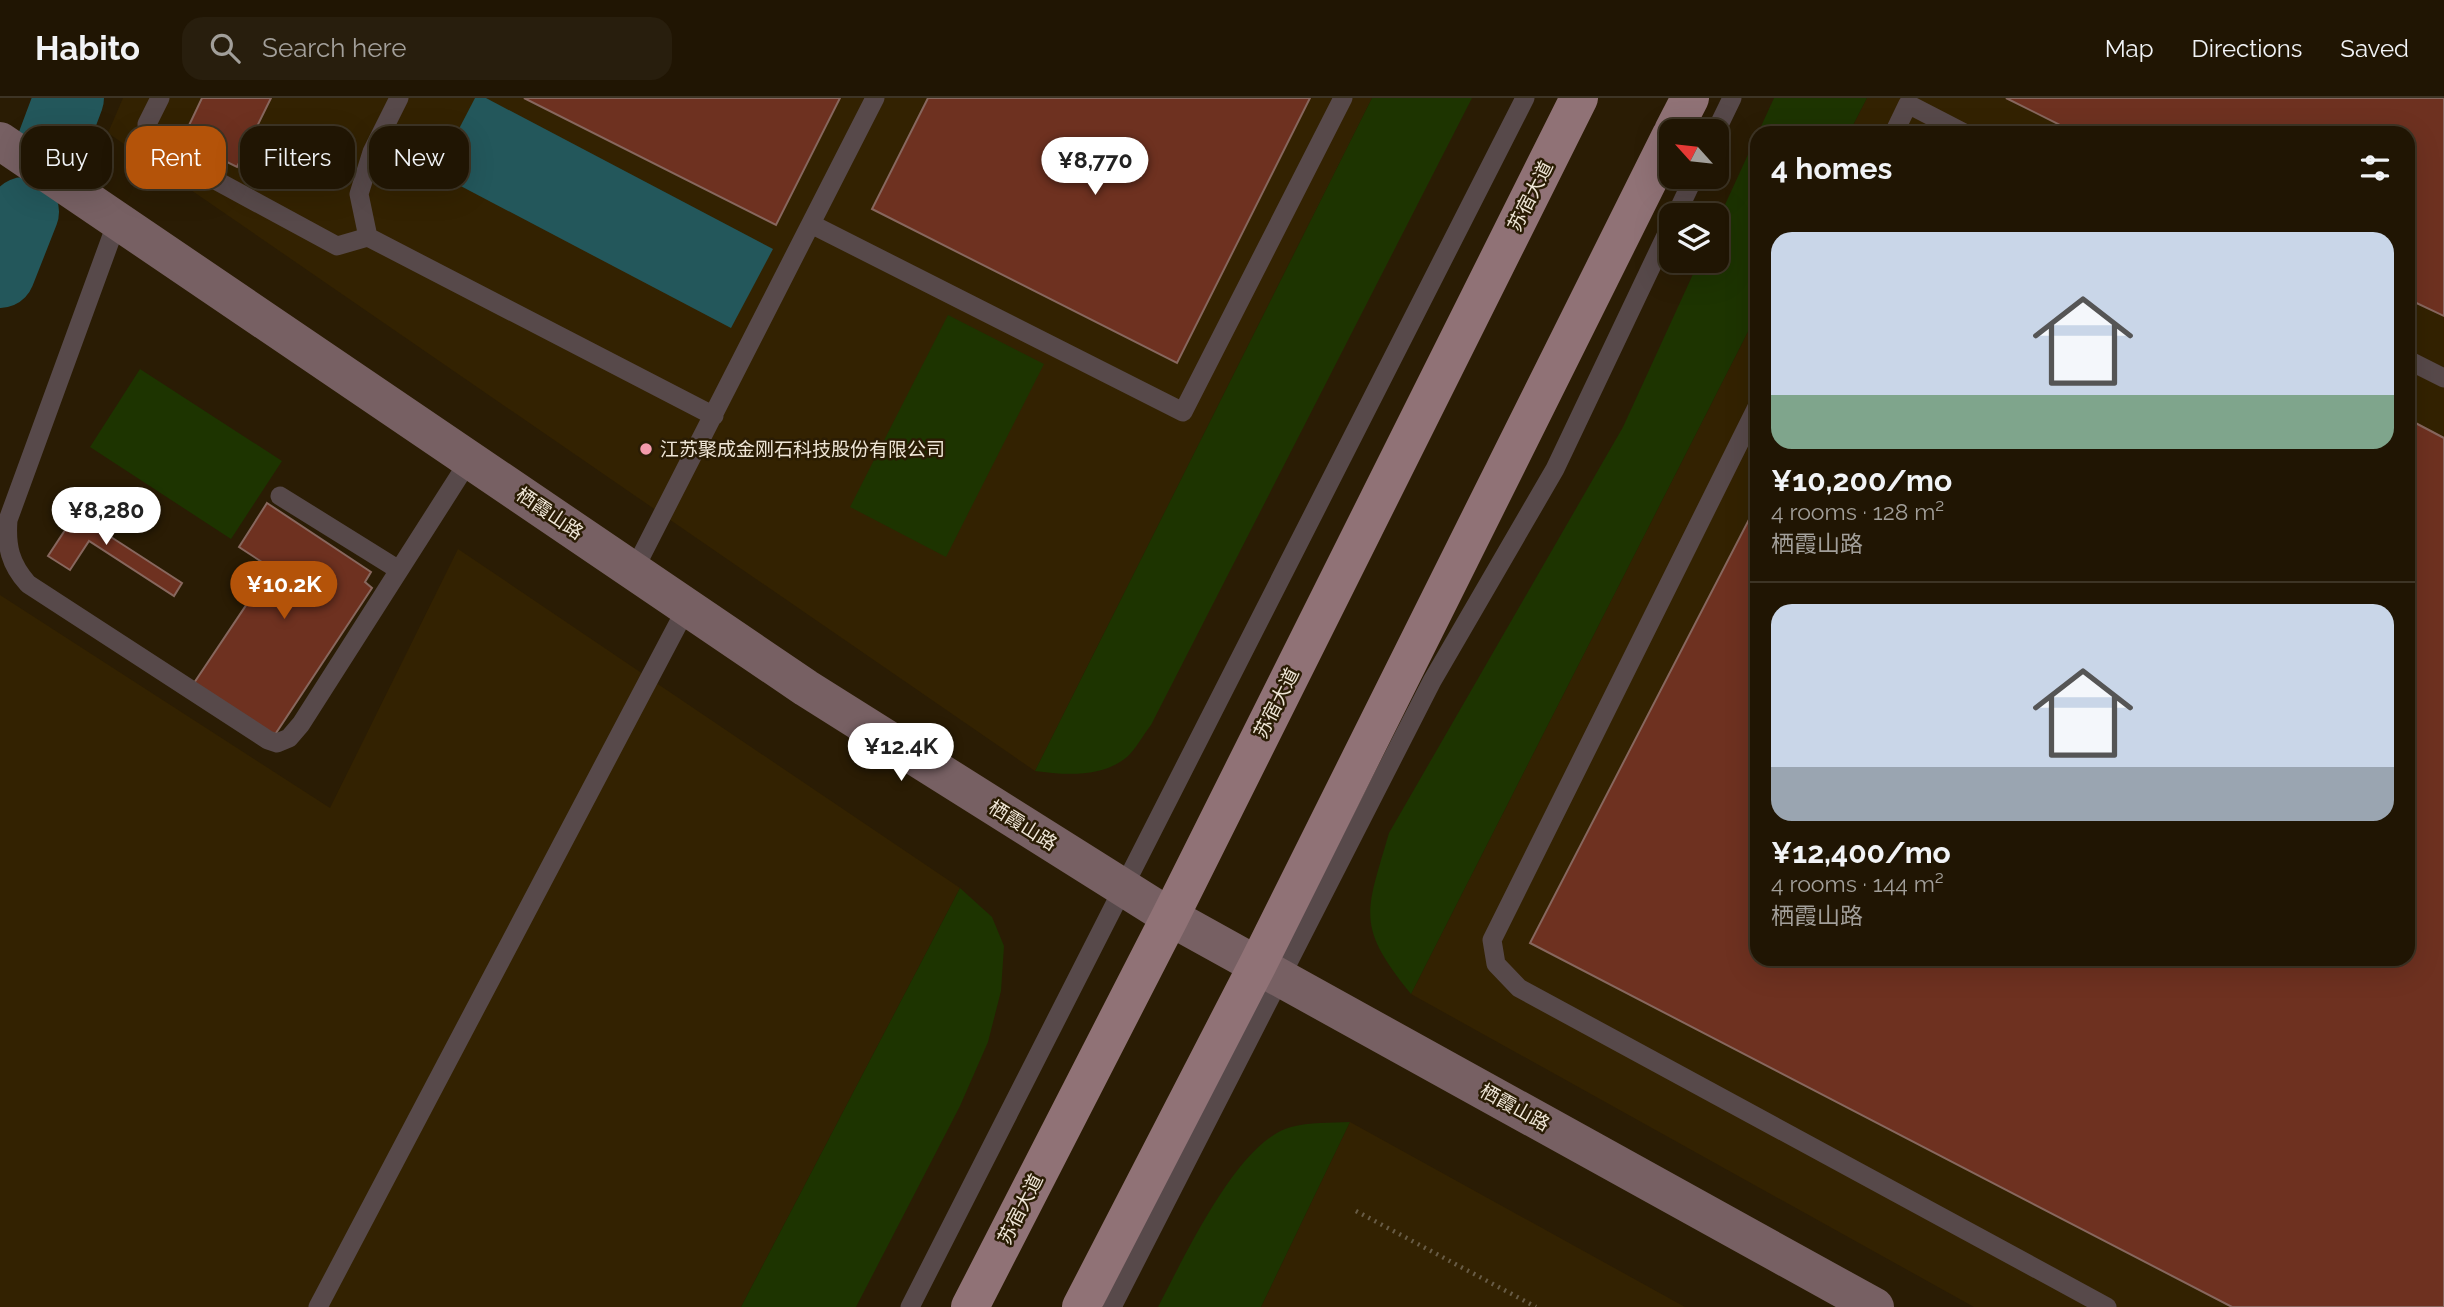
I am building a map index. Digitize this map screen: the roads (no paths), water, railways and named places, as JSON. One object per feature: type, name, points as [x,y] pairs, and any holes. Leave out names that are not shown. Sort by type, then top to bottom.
[{"type":"main road","name":"苏宿大道","points":[[970,1307],[1170,917],[1579,98]]},
{"type":"main road","points":[[1679,119],[1690,98]]},
{"type":"main road","points":[[1081,1307],[1270,971],[1659,160]]},
{"type":"street","name":"栖霞山路","points":[[0,141],[806,688],[1170,917],[1875,1307]]},
{"type":"lane","points":[[160,98],[147,124],[148,139],[160,150],[337,246],[368,237],[713,416]]},
{"type":"lane","points":[[368,237],[359,194],[372,152],[400,98]]},
{"type":"lane","points":[[634,570],[875,98]]},
{"type":"lane","points":[[811,224],[1183,412],[1343,98]]},
{"type":"lane","points":[[910,1307],[1525,98]]},
{"type":"lane","points":[[1722,119],[1732,98]]},
{"type":"lane","points":[[1897,126],[1909,101],[1952,126]]},
{"type":"lane","points":[[118,219],[12,506],[6,543],[18,573],[28,584],[268,740],[277,743],[289,738],[301,724],[470,459]]},
{"type":"lane","points":[[1112,1307],[1270,971],[1432,681],[1555,469],[1659,250]]},
{"type":"lane","points":[[2415,364],[2444,378]]},
{"type":"lane","points":[[1750,421],[1492,940],[1496,964],[1519,988],[2107,1307]]},
{"type":"lane","points":[[280,496],[399,570]]},
{"type":"lane","points":[[318,1307],[687,607]]},
{"type":"water","points":[[475,98],[486,98],[773,249],[731,328],[466,189],[469,189],[469,126],[460,126]]},
{"type":"waterway","points":[[58,126],[69,98]]},
{"type":"waterway","points":[[0,273],[24,212]]},
{"type":"place","name":"江苏聚成金刚石科技股份有限公司","points":[[646,449]]}]
